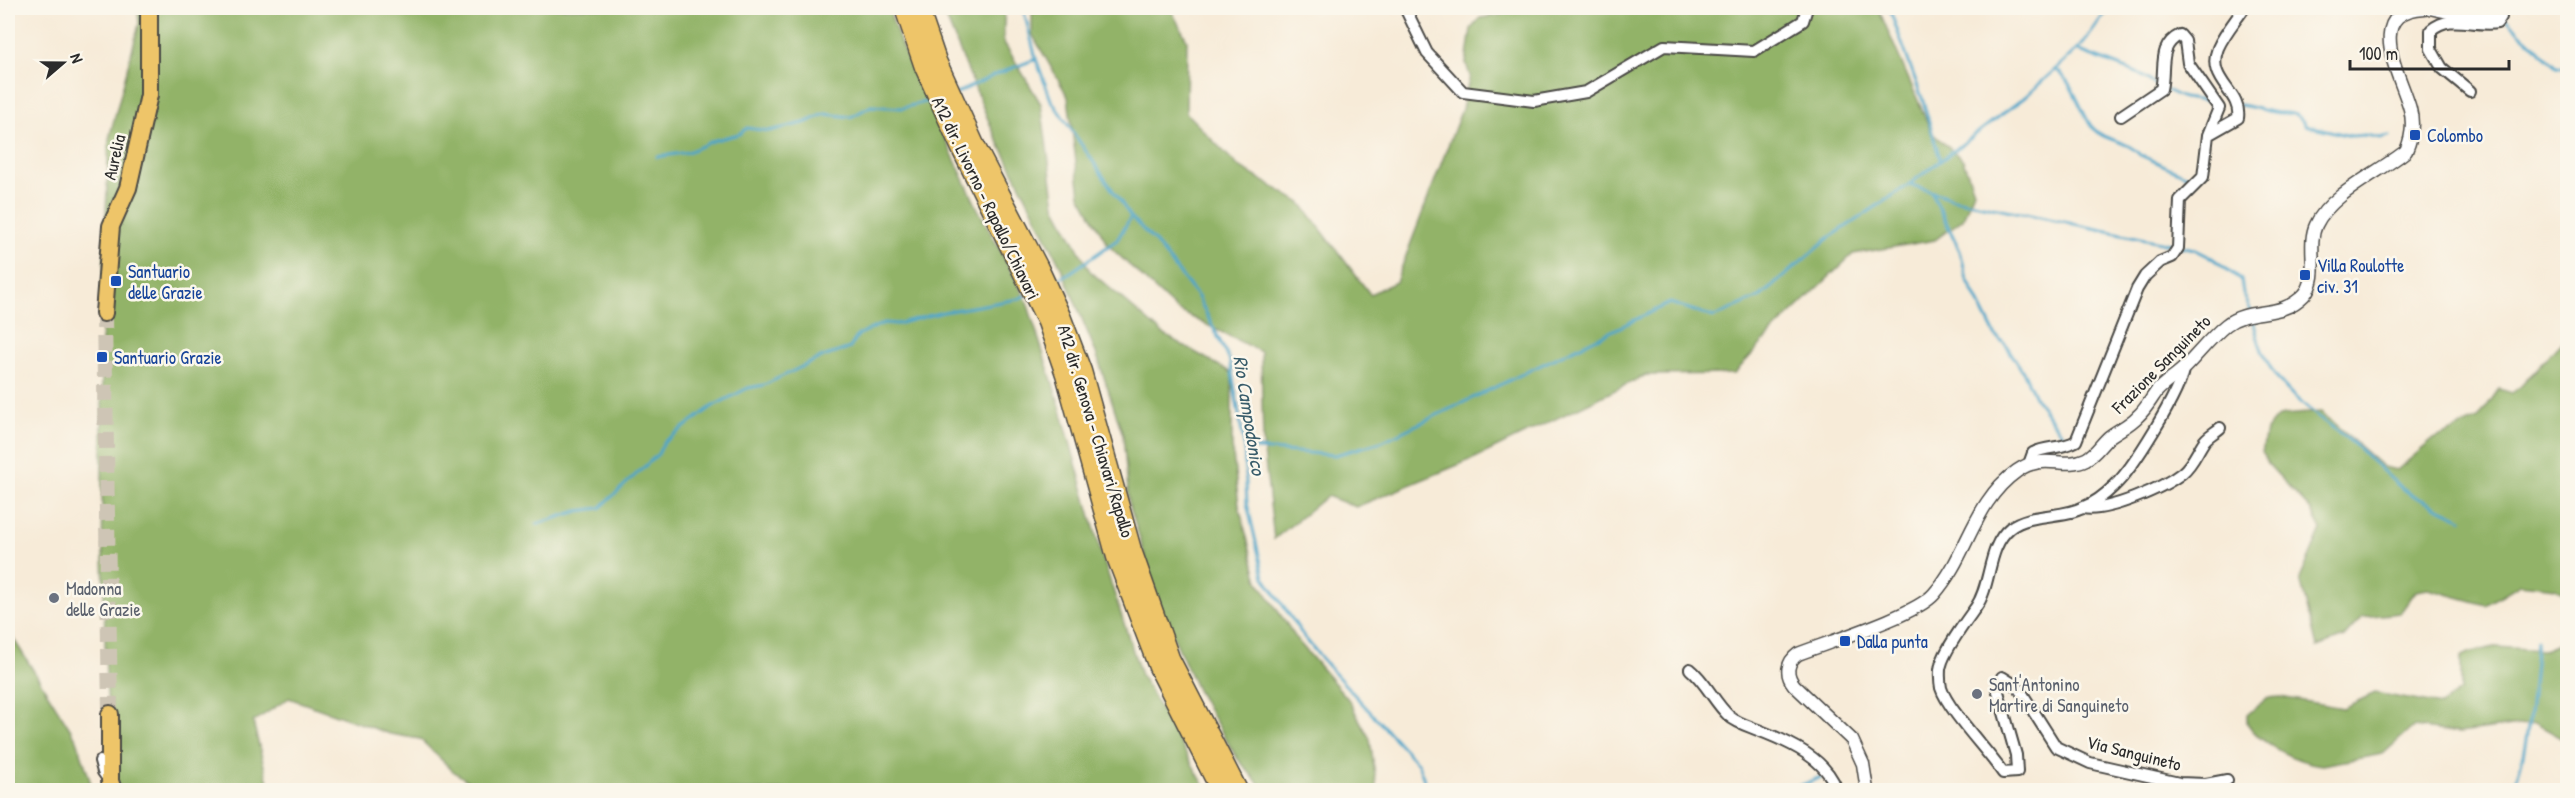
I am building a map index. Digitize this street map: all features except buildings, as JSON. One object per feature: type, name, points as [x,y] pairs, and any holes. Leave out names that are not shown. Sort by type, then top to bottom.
[{"type":"highway","name":"A12 dir. Livorno - Rapallo/Chiavari","points":[[904,8],[924,67],[969,149]]},
{"type":"highway","name":"A12 dir. Genova - Chiavari/Rapallo","points":[[919,8],[969,149],[1082,371],[1132,550],[1170,658],[1238,790]]},
{"type":"highway","name":"A12 dir. Livorno - Rapallo/Chiavari","points":[[1054,319],[1065,375],[1120,568],[1158,667],[1220,790]]},
{"type":"main road","name":"Aurelia","points":[[104,312],[111,226],[128,188],[149,95],[148,8]]},
{"type":"main road","points":[[110,714],[112,786]]},
{"type":"street","points":[[1405,8],[1427,53],[1463,92],[1534,102],[1586,92],[1664,46],[1754,51],[1803,21],[1807,8]]},
{"type":"street","points":[[2208,135],[2238,118],[2240,110],[2231,94],[2219,80],[2215,64],[2218,48],[2244,8]]},
{"type":"street","name":"Frazione Sanguineto","points":[[2029,464],[2045,460],[2072,463],[2088,458],[2106,440],[2138,418],[2159,389],[2183,369],[2226,325],[2240,317],[2276,312],[2294,303],[2306,293],[2312,275],[2312,238],[2316,225],[2324,212],[2338,199],[2406,151],[2411,138],[2410,110],[2389,51],[2389,35],[2395,21],[2406,12],[2427,8],[2477,18],[2487,18],[2498,11]]},
{"type":"street","points":[[2470,91],[2442,68],[2431,49],[2431,30],[2441,21],[2459,21],[2483,26],[2497,23],[2501,17],[2498,11]]},
{"type":"street","points":[[1867,790],[1863,764],[1857,748],[1845,733],[1794,685],[1788,674],[1790,662],[1798,654],[1883,622],[1932,597],[1950,571],[1989,498],[2010,477],[2029,464],[2032,453],[2041,449],[2067,446],[2076,441],[2137,289],[2145,276],[2160,262],[2172,257],[2178,248],[2180,200],[2203,177],[2208,135],[2219,108],[2188,63],[2185,41],[2180,35],[2171,39],[2162,61],[2161,89],[2121,116]]},
{"type":"street","name":"Via Sanguineto","points":[[2183,369],[2182,380],[2136,457],[2115,486],[2083,508],[2026,520],[2011,528],[2000,539],[1978,605],[1967,618],[1941,665],[1941,688],[1960,720],[2003,772],[2017,772],[2016,755],[1997,688],[2002,677],[2018,687],[2056,747],[2090,763],[2179,783],[2206,784],[2227,780]]},
{"type":"street","name":"Via Sanguineto","points":[[2083,508],[2094,511],[2116,504],[2151,490],[2181,474],[2198,456],[2203,441],[2220,428]]},
{"type":"street","points":[[1690,669],[1701,678],[1728,715],[1737,722],[1775,736],[1820,763],[1833,777],[1837,790]]},
{"type":"street","points":[[100,761],[103,772],[112,786]]},
{"type":"green space","points":[[138,8],[888,8],[903,50],[978,209],[1026,299],[1059,403],[1102,556],[1141,675],[1207,790],[481,790],[453,771],[420,739],[390,734],[289,698],[253,722],[270,790],[117,790],[106,682],[102,511],[102,313],[109,139],[139,24]]},
{"type":"green space","points":[[942,8],[1005,8],[1003,41],[1041,104],[1055,206],[1090,271],[1163,334],[1232,373],[1232,446],[1239,506],[1258,581],[1298,641],[1348,699],[1370,739],[1377,790],[1264,790],[1237,758],[1197,690],[1160,606],[1129,503],[1123,435],[1096,353],[1060,265],[992,129]]},
{"type":"green space","points":[[1032,8],[1170,8],[1187,40],[1186,113],[1239,167],[1301,203],[1370,294],[1396,282],[1462,109],[1470,76],[1466,63],[1471,29],[1480,18],[1501,15],[1515,8],[1878,8],[1932,133],[1963,160],[1974,191],[1963,219],[1935,240],[1853,254],[1773,331],[1734,374],[1646,375],[1475,458],[1356,507],[1327,496],[1274,539],[1263,443],[1261,352],[1177,310],[1108,245],[1080,195],[1068,97],[1032,34]]},
{"type":"green space","points":[[2567,336],[2567,600],[2566,595],[2555,588],[2520,584],[2486,605],[2428,589],[2416,591],[2400,613],[2362,617],[2344,637],[2317,647],[2300,579],[2321,530],[2310,509],[2267,463],[2262,453],[2266,430],[2274,420],[2283,415],[2321,412],[2383,467],[2397,470],[2434,439],[2478,419],[2499,389],[2512,393],[2521,386]]},
{"type":"green space","points":[[8,630],[77,740],[93,790],[8,790]]},
{"type":"green space","points":[[2567,640],[2567,741],[2535,723],[2459,733],[2413,727],[2383,754],[2322,765],[2301,760],[2280,751],[2261,738],[2247,723],[2247,715],[2267,698],[2280,697],[2343,708],[2375,693],[2441,705],[2461,690],[2461,657],[2471,652],[2495,647],[2544,650]]},
{"type":"waterway","name":"Rio Campodonico","points":[[1023,8],[1036,59],[1051,100],[1131,217],[1155,242],[1198,297],[1230,361],[1244,444],[1247,503],[1264,577],[1304,637],[1418,764],[1428,790]]},
{"type":"waterway","points":[[1889,8],[1922,98],[1940,159]]},
{"type":"waterway","points":[[1244,448],[1335,455],[1381,442],[1670,303],[1714,317],[1761,296],[1826,240],[1907,186],[2025,97],[2083,44],[2109,8]]},
{"type":"waterway","points":[[2504,18],[2557,66],[2568,68]]},
{"type":"waterway","points":[[2077,50],[2137,73],[2158,86]]},
{"type":"waterway","points":[[957,93],[1036,59]]},
{"type":"waterway","points":[[2056,70],[2066,80],[2087,120],[2096,131],[2129,146],[2140,155],[2197,180]]},
{"type":"waterway","points":[[2164,89],[2183,98],[2212,102]]},
{"type":"waterway","points":[[657,157],[688,152],[715,140],[739,134],[747,128],[769,131],[804,123],[825,114],[851,117],[871,106],[902,108],[933,100]]},
{"type":"waterway","points":[[2239,105],[2295,115],[2305,125],[2351,136],[2366,135],[2380,138],[2389,136]]},
{"type":"waterway","points":[[1909,184],[1954,199],[2194,249],[2212,258],[2241,280],[2243,293],[2251,311]]},
{"type":"waterway","points":[[1932,193],[1960,251],[1967,279],[1995,335],[2006,345],[2025,375],[2036,399],[2067,441]]},
{"type":"waterway","points":[[1051,283],[1117,240],[1131,217]]},
{"type":"waterway","points":[[537,524],[578,511],[600,508],[658,454],[664,442],[713,406],[748,388],[764,385],[820,358],[850,348],[858,335],[884,323],[897,324],[943,312],[1018,299],[1026,295]]},
{"type":"waterway","points":[[2253,317],[2258,341],[2266,360],[2289,391],[2353,443],[2404,489],[2462,519]]},
{"type":"waterway","points":[[2510,790],[2516,779],[2526,742],[2537,640]]},
{"type":"waterway","points":[[1790,790],[1821,777]]},
{"type":"tunnel","points":[[104,313],[110,714]]},
{"type":"place","name":"Colombo","points":[[2415,135]]},
{"type":"place","name":"Villa Roulotte civ. 31","points":[[2305,275]]},
{"type":"place","name":"Santuario delle Grazie","points":[[116,281]]},
{"type":"place","name":"Santuario Grazie","points":[[102,357]]},
{"type":"place","name":"Madonna delle Grazie","points":[[54,598]]},
{"type":"place","name":"Dalla punta","points":[[1845,641]]},
{"type":"place","name":"Sant'Antonino Martire di Sanguineto","points":[[1977,694]]}]
